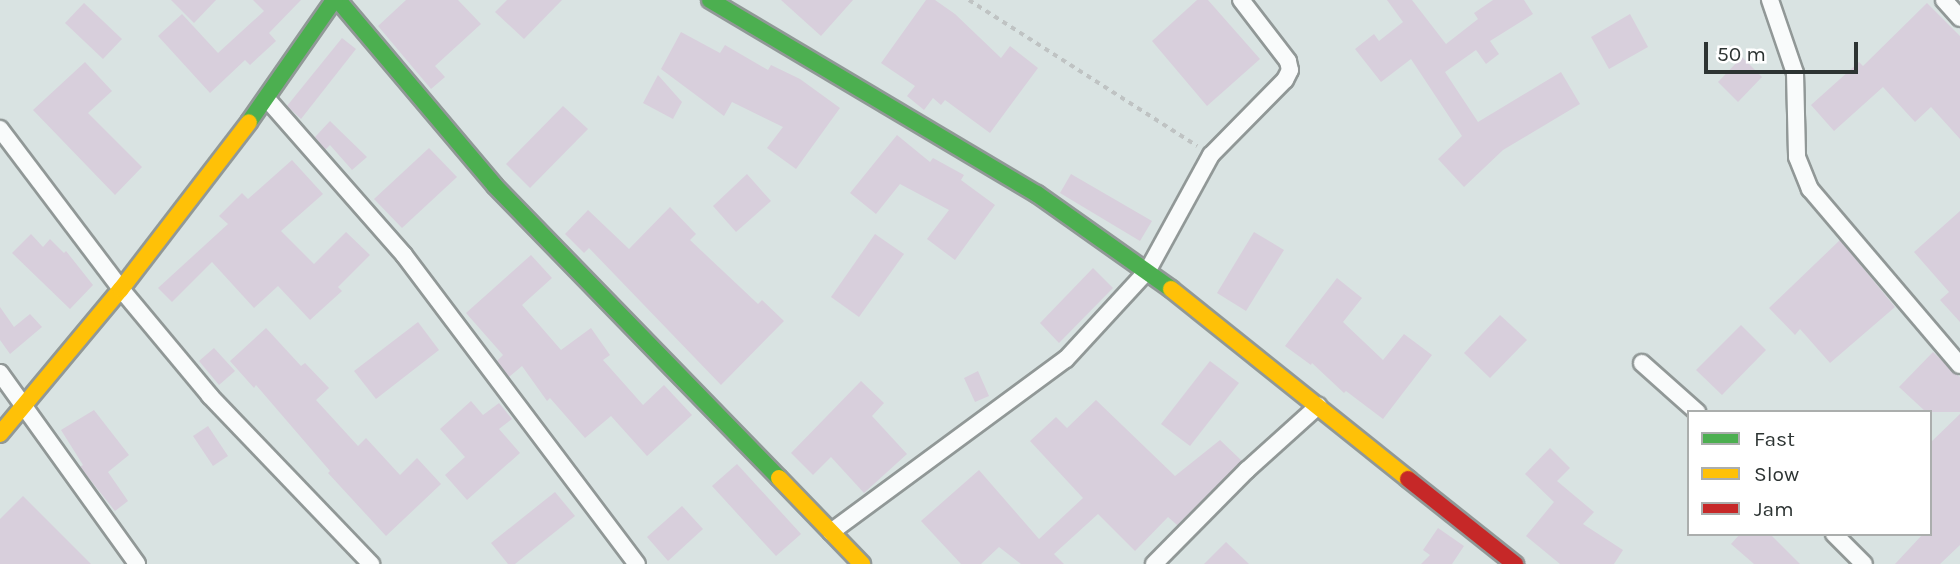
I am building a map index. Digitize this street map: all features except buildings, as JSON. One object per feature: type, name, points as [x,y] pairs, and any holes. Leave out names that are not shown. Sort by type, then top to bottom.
[{"type":"street","points":[[0,435],[121,289],[267,99],[336,0],[495,186],[862,564]]},
{"type":"street","points":[[710,0],[1037,194],[1149,270],[1515,564]]},
{"type":"street","points":[[831,531],[1066,359],[1149,270],[1211,155],[1285,80],[1290,70],[1288,61],[1241,0]]},
{"type":"street","points":[[1770,0],[1795,73],[1797,157],[1810,189],[1960,365]]},
{"type":"street","points":[[1944,0],[1960,18]]},
{"type":"street","points":[[267,99],[404,255],[637,564]]},
{"type":"street","points":[[0,130],[121,289],[210,396],[371,564]]},
{"type":"street","points":[[1642,363],[1696,410]]},
{"type":"street","points":[[0,373],[137,564]]},
{"type":"street","points":[[1154,564],[1247,470],[1318,406]]},
{"type":"street","points":[[1837,536],[1864,564]]},
{"type":"path","points":[[969,0],[1211,155]]},
{"type":"traffic: fast","points":[[249,122],[334,0]]},
{"type":"traffic: fast","points":[[338,0],[495,186],[779,478]]},
{"type":"traffic: fast","points":[[710,0],[1037,194],[1171,289]]},
{"type":"traffic: slow","points":[[0,434],[121,289],[249,122]]},
{"type":"traffic: slow","points":[[1171,289],[1408,479]]},
{"type":"traffic: slow","points":[[779,478],[862,564]]},
{"type":"traffic: jam","points":[[1408,479],[1515,564]]}]
